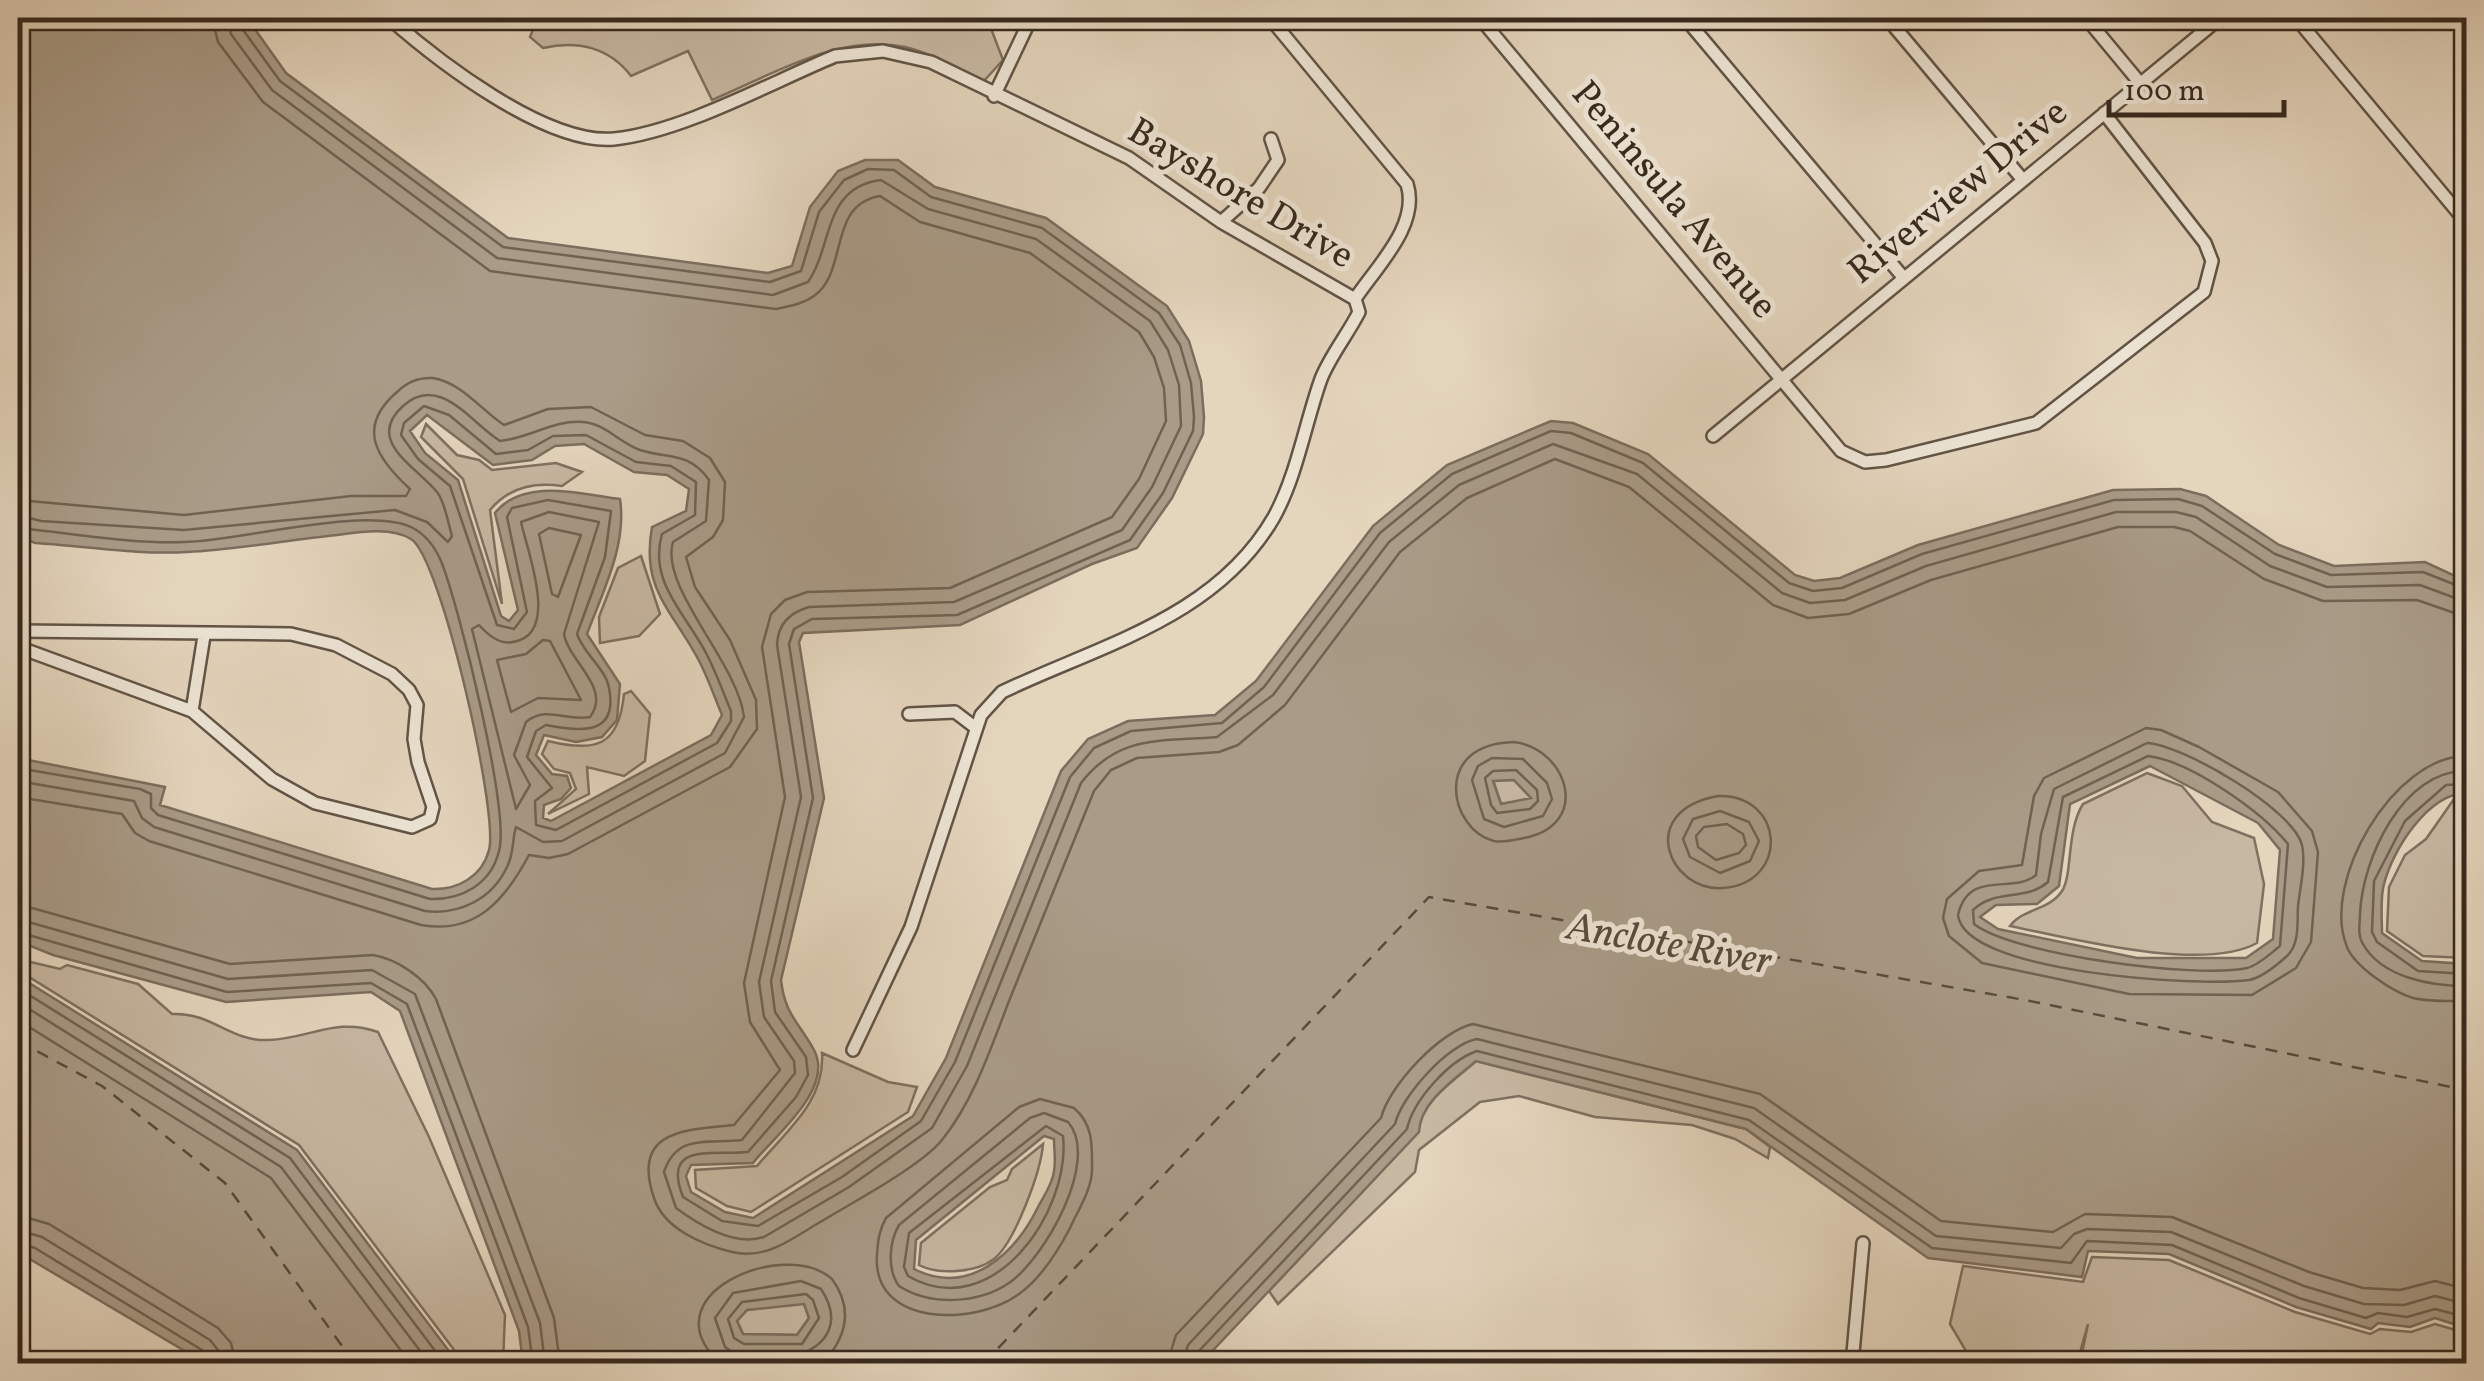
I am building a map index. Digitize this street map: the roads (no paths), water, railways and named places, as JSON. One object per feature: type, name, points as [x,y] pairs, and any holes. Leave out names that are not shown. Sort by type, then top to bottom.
[{"type":"street","name":"Bayshore Drive","points":[[389,18],[508,102],[562,132],[610,140],[656,131],[835,56],[860,50],[918,58],[1129,158],[1221,222],[1355,299],[1359,312],[1323,374],[1287,490],[1256,544],[1238,566],[1191,605],[1002,692],[990,702],[976,728],[911,927],[852,1050]]},
{"type":"street","points":[[994,96],[1031,18]]},
{"type":"street","points":[[1270,18],[1408,184],[1412,201],[1408,218],[1355,299]]},
{"type":"street","name":"Peninsula Avenue","points":[[1480,18],[1841,450],[1864,462],[1895,459],[2036,423],[2204,292],[2212,261],[2205,243],[2104,113]]},
{"type":"street","points":[[1685,18],[1903,277]]},
{"type":"street","points":[[1887,18],[2022,180]]},
{"type":"street","points":[[2086,18],[2140,83]]},
{"type":"street","name":"Riverview Drive","points":[[1713,436],[2220,18]]},
{"type":"street","points":[[2296,18],[2466,222]]},
{"type":"street","points":[[1221,222],[1259,188],[1278,160],[1271,139]]},
{"type":"street","points":[[18,631],[311,636],[392,674],[417,706],[414,739],[431,794],[430,818],[412,827],[315,803],[272,778],[192,711],[18,647]]},
{"type":"street","points":[[192,711],[204,636]]},
{"type":"street","points":[[908,714],[954,712],[976,728]]},
{"type":"street","points":[[1852,1364],[1864,1243]]},
{"type":"water","name":"Anclote River","points":[[18,18],[247,18],[286,73],[508,238],[768,273],[792,266],[810,207],[838,171],[865,160],[898,160],[935,187],[1046,218],[1167,306],[1189,341],[1201,381],[1203,434],[1172,498],[1137,548],[1092,564],[960,625],[803,633],[799,642],[824,798],[781,980],[789,1010],[814,1050],[816,1080],[799,1111],[753,1163],[691,1165],[686,1176],[691,1192],[725,1212],[753,1218],[913,1116],[946,1058],[1061,771],[1088,739],[1128,721],[1215,715],[1256,681],[1373,526],[1447,465],[1551,421],[1573,423],[1648,454],[1795,575],[1814,581],[1840,578],[1918,545],[2113,490],[2180,489],[2206,496],[2279,545],[2334,566],[2425,562],[2466,581],[2466,793],[2438,803],[2426,813],[2395,855],[2384,884],[2382,933],[2422,961],[2466,964],[2466,1328],[2435,1318],[2410,1327],[2378,1323],[2371,1329],[2296,1307],[2169,1254],[2088,1251],[2082,1277],[1928,1258],[1746,1129],[1476,1061],[1440,1092],[1425,1111],[1419,1132],[1201,1363],[523,1363],[519,1331],[400,1011],[371,992],[226,1002],[53,955],[18,941],[18,758],[165,787],[160,805],[432,889],[459,884],[481,868],[489,850],[490,827],[477,741],[452,636],[423,556],[411,539],[385,532],[168,553],[35,543],[18,536]],"holes":[[[427,415],[493,465],[532,460],[555,446],[584,444],[634,472],[667,475],[689,489],[686,511],[652,527],[651,566],[660,596],[701,664],[722,715],[711,735],[551,821],[543,818],[544,805],[561,799],[571,788],[567,776],[552,774],[536,755],[544,735],[576,742],[602,737],[617,720],[620,684],[587,634],[617,551],[620,499],[537,491],[507,502],[495,513],[518,610],[509,621],[501,616],[458,480],[425,453],[410,431]],[[2150,766],[2258,823],[2280,850],[2273,939],[2246,958],[2137,958],[1998,929],[1980,917],[1996,905],[2037,904],[2059,886],[2070,804]],[[1514,780],[1531,798],[1501,804],[1493,781]],[[1044,1136],[1054,1139],[1055,1167],[1050,1185],[1028,1224],[1003,1255],[971,1274],[953,1278],[914,1269],[916,1240]],[[804,1304],[809,1318],[797,1335],[743,1334],[737,1321],[747,1310]]]},
{"type":"water","points":[[18,976],[297,1150],[458,1363],[205,1363],[18,1252]]}]
